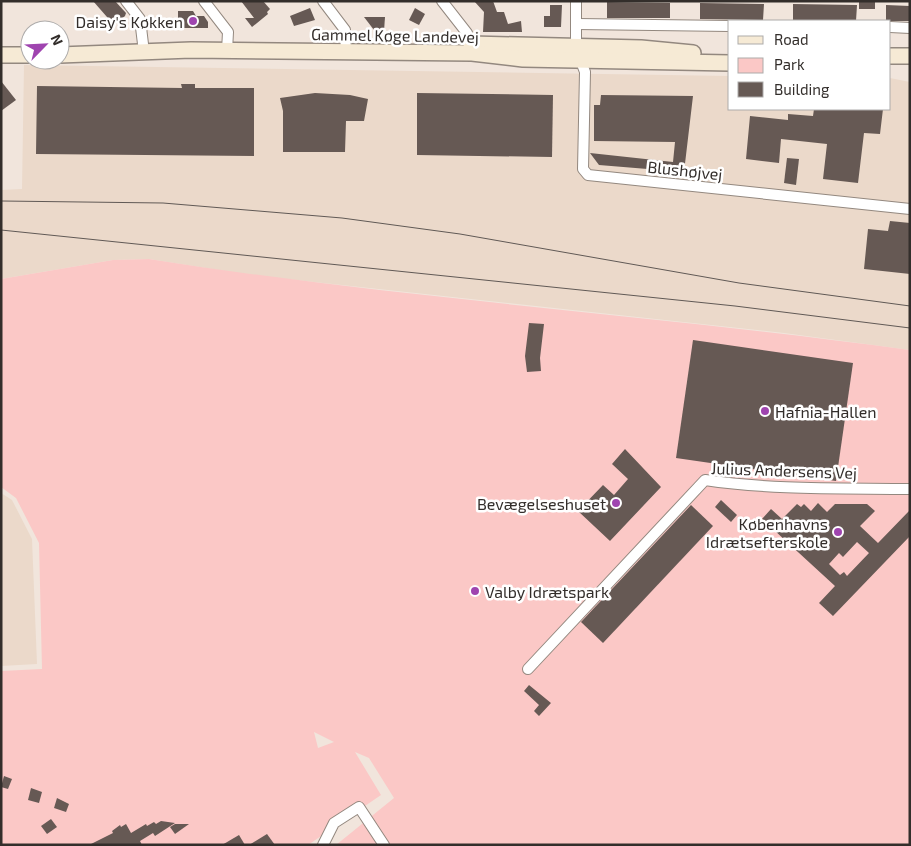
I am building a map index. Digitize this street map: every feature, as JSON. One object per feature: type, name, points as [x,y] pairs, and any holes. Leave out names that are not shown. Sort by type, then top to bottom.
[{"type":"main road","name":"Gammel Køge Landevej","points":[[70,46],[143,44],[471,48],[728,64]]},
{"type":"main road","points":[[1,45],[20,45]]},
{"type":"main road","name":"Gammel Køge Landevej","points":[[70,54],[228,46]]},
{"type":"main road","name":"Gammel Køge Landevej","points":[[578,54],[640,48],[679,53],[728,54]]},
{"type":"main road","points":[[1,55],[20,55]]},
{"type":"main road","points":[[891,56],[910,56]]},
{"type":"main road","points":[[891,66],[910,66]]},
{"type":"street","points":[[126,1],[140,19],[143,44]]},
{"type":"street","points":[[204,1],[228,32],[228,46]]},
{"type":"street","points":[[323,1],[345,30],[346,47]]},
{"type":"street","points":[[442,1],[467,33],[471,48]]},
{"type":"street","name":"Blushøjvej","points":[[576,1],[578,54],[585,72],[583,169],[588,175],[910,209]]},
{"type":"street","points":[[577,24],[728,26]]},
{"type":"street","points":[[891,27],[910,28]]},
{"type":"street","name":"Julius Andersens Vej","points":[[528,669],[705,480],[733,484],[805,488],[910,489]]},
{"type":"street","points":[[323,845],[334,823],[359,807],[384,845]]},
{"type":"shaded area","points":[[70,66],[728,76],[728,110],[891,110],[891,78],[910,82],[910,350],[784,333],[250,275],[149,259],[113,260],[1,279],[1,190],[22,189],[24,70],[70,70]]},
{"type":"shaded area","points":[[1,493],[12,500],[32,539],[37,664],[1,666]]},
{"type":"green space","name":"Valby Idrætspark","points":[[149,259],[339,285],[910,350],[910,845],[336,845],[394,798],[369,758],[355,752],[381,795],[308,845],[1,845],[1,671],[42,669],[39,543],[16,498],[1,487],[1,279],[113,260]],"holes":[[[314,732],[334,742],[318,748]]]},
{"type":"building","points":[[93,1],[115,1],[126,13],[125,16],[114,25]]},
{"type":"building","points":[[241,1],[263,1],[270,9],[267,12],[268,14],[252,27],[245,18],[254,18]]},
{"type":"building","points":[[474,1],[493,1],[497,12],[504,12],[508,24],[521,21],[522,32],[483,32],[484,12]]},
{"type":"building","points":[[859,1],[875,1],[875,9],[859,9]]},
{"type":"building","points":[[607,2],[670,3],[670,18],[607,18]]},
{"type":"building","points":[[700,3],[764,4],[763,20],[700,19]]},
{"type":"building","points":[[793,4],[857,5],[856,20],[793,20]]},
{"type":"building","points":[[550,5],[562,5],[561,27],[544,27],[544,16],[550,16]]},
{"type":"building","points":[[886,5],[910,6],[910,21],[886,20]]},
{"type":"building","points":[[310,8],[315,20],[294,26],[290,16]]},
{"type":"building","points":[[415,8],[425,14],[419,25],[409,20]]},
{"type":"building","points":[[178,11],[193,11],[196,16],[204,16],[208,22],[208,28],[178,28]]},
{"type":"building","points":[[364,17],[385,17],[384,31],[374,30]]},
{"type":"building","points":[[1,81],[16,100],[1,111]]},
{"type":"building","points":[[181,84],[195,84],[195,88],[254,88],[254,156],[36,154],[37,86],[182,88]]},
{"type":"building","points":[[315,93],[350,95],[368,99],[364,121],[346,121],[345,152],[283,152],[283,111],[280,98]]},
{"type":"building","points":[[417,93],[553,95],[552,157],[417,155]]},
{"type":"building","points":[[601,95],[693,96],[684,172],[599,165],[590,153],[673,162],[675,142],[594,141],[594,105],[600,105]]},
{"type":"building","points":[[814,110],[883,110],[880,134],[864,133],[858,183],[823,179],[827,144],[781,139],[779,163],[746,159],[750,116],[788,120],[788,114],[813,116]]},
{"type":"building","points":[[787,158],[799,159],[796,185],[784,183]]},
{"type":"building","points":[[890,221],[910,223],[910,274],[864,269],[868,229],[888,231]]},
{"type":"building","points":[[529,323],[544,324],[540,358],[541,371],[527,372],[525,356]]},
{"type":"building","name":"Hafnia-Hallen","points":[[693,340],[853,363],[836,481],[676,458]]},
{"type":"building","name":"Bevægelseshuset","points":[[625,449],[661,487],[610,541],[578,511],[603,485],[614,495],[628,479],[612,464]]},
{"type":"building","points":[[721,500],[737,515],[731,522],[715,507]]},
{"type":"building","points":[[818,503],[827,512],[835,504],[867,504],[875,511],[860,526],[878,543],[910,510],[910,536],[833,616],[819,603],[835,586],[762,519],[771,509],[782,519],[797,504],[801,507],[804,504],[811,511]],"holes":[[[857,542],[869,553],[847,576],[844,572],[840,575],[829,564],[839,553],[843,557]]]},
{"type":"building","points":[[691,505],[713,526],[603,643],[581,622]]},
{"type":"building","points":[[529,685],[551,703],[539,716],[534,711],[539,705],[524,691]]},
{"type":"building","points":[[4,776],[12,779],[8,789],[1,787]]},
{"type":"building","points":[[31,788],[42,792],[39,803],[28,800]]},
{"type":"building","points":[[57,798],[69,804],[66,812],[54,808]]},
{"type":"building","points":[[51,819],[57,827],[47,834],[41,826]]},
{"type":"building","points":[[161,821],[175,823],[155,836],[153,833],[140,841],[142,845],[89,845],[113,833],[112,831],[120,825],[121,827],[126,824],[131,833],[146,824],[147,826]]},
{"type":"building","points":[[175,824],[189,824],[175,834],[170,827]]},
{"type":"building","points":[[267,834],[275,845],[249,845]]},
{"type":"building","points":[[239,835],[245,845],[222,845]]},
{"type":"tram line","points":[[1,201],[163,203],[342,218],[460,234],[739,283],[910,306]]},
{"type":"tram line","points":[[1,230],[735,306],[910,328]]},
{"type":"place","name":"Daisy's Køkken","points":[[193,21]]},
{"type":"place","name":"Hafnia-Hallen","points":[[765,411]]},
{"type":"place","name":"Bevægelseshuset","points":[[616,503]]},
{"type":"place","name":"Københavns Idrætsefterskole","points":[[838,532]]},
{"type":"place","name":"Valby Idrætspark","points":[[475,591]]}]
